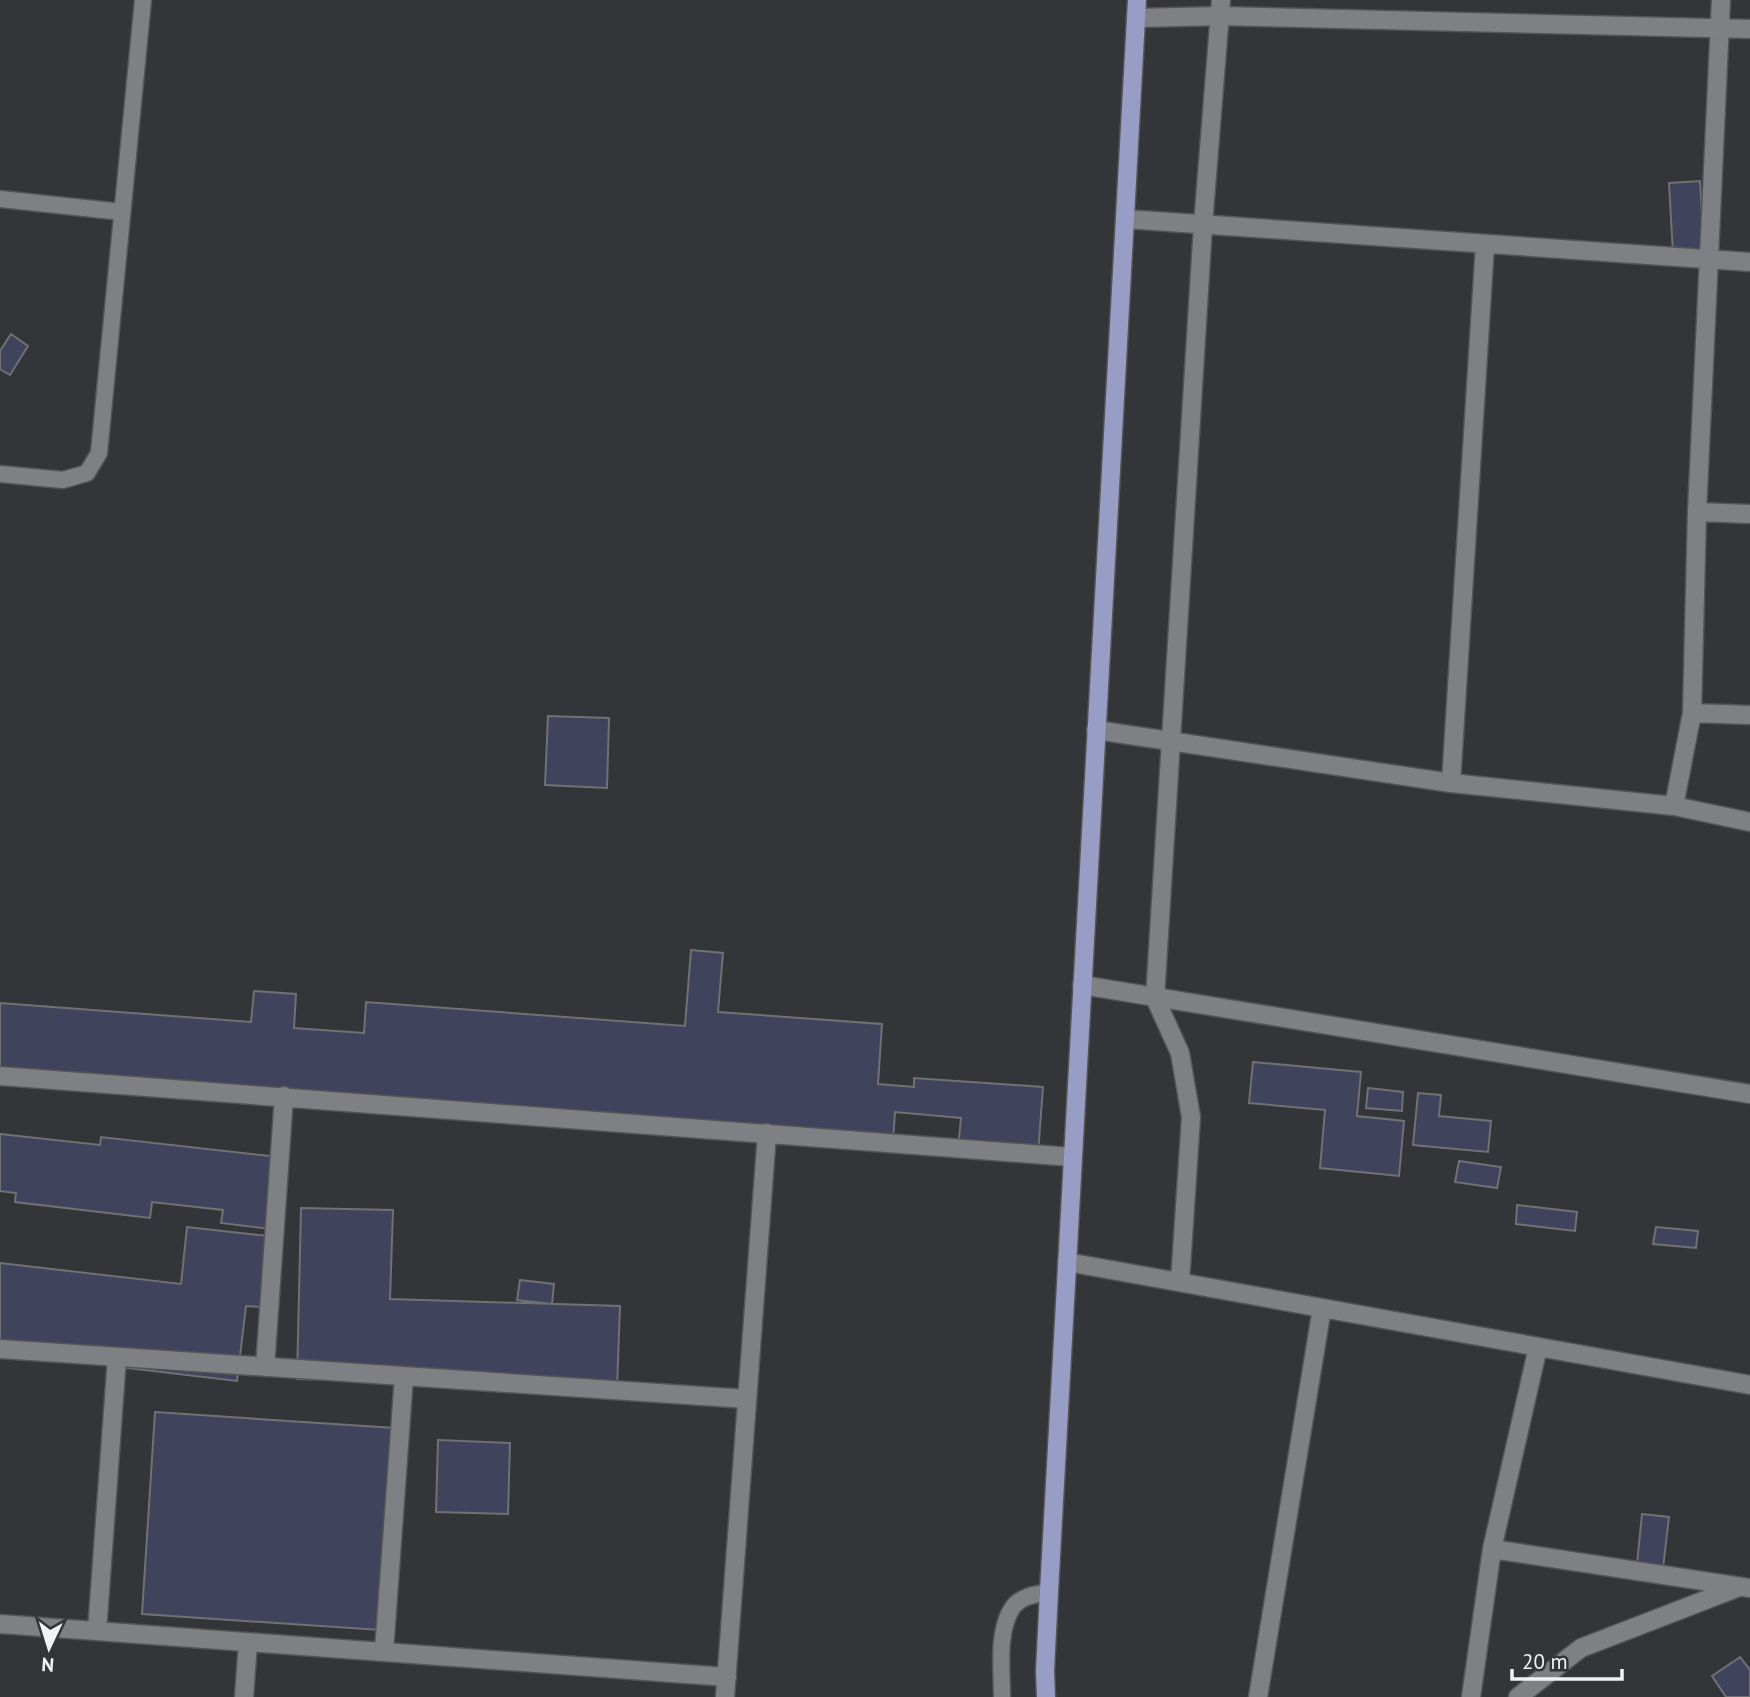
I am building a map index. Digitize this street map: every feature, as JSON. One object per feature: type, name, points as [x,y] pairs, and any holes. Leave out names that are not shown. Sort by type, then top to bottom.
[{"type":"main road","points":[[1046,1697],[1045,1671],[1072,1157],[1137,0]]},
{"type":"street","points":[[1674,806],[1692,713],[1697,512],[1721,0]]},
{"type":"street","points":[[1136,18],[1221,8],[1750,29]]},
{"type":"street","points":[[1180,1282],[1191,1117],[1180,1053],[1155,998],[1203,225],[1221,8]]},
{"type":"street","points":[[1125,219],[1750,262]]},
{"type":"street","points":[[1451,783],[1485,244]]},
{"type":"street","points":[[1697,512],[1750,514]]},
{"type":"street","points":[[1692,713],[1750,715]]},
{"type":"street","points":[[1097,730],[1451,783],[1674,806],[1750,822]]},
{"type":"street","points":[[1082,985],[1750,1094]]},
{"type":"street","points":[[0,1076],[1072,1157]]},
{"type":"street","points":[[265,1367],[284,1097]]},
{"type":"street","points":[[725,1697],[767,1133]]},
{"type":"street","points":[[1067,1262],[1750,1385]]},
{"type":"street","points":[[1258,1697],[1322,1308]]},
{"type":"street","points":[[1471,1697],[1492,1549],[1538,1347]]},
{"type":"street","points":[[0,1349],[747,1399]]},
{"type":"street","points":[[97,1631],[117,1357]]},
{"type":"street","points":[[384,1651],[404,1376]]},
{"type":"street","points":[[1492,1549],[1745,1587]]},
{"type":"street","points":[[1518,1697],[1581,1648],[1745,1587]]},
{"type":"street","points":[[0,1623],[727,1676]]},
{"type":"street","points":[[244,1697],[248,1642]]},
{"type":"lane","points":[[0,474],[64,480],[87,473],[99,453],[143,0]]},
{"type":"lane","points":[[0,199],[121,212]]},
{"type":"lane","points":[[1002,1697],[1004,1632],[1011,1609],[1030,1595],[1049,1592]]},
{"type":"building","points":[[1700,181],[1704,252],[1673,254],[1669,183]]},
{"type":"building","points":[[11,334],[28,346],[10,375],[0,369],[0,351]]},
{"type":"building","points":[[548,716],[609,718],[607,788],[545,785]]},
{"type":"building","points":[[691,950],[723,953],[718,1012],[882,1024],[878,1084],[914,1087],[914,1078],[1043,1087],[1038,1154],[958,1148],[961,1118],[895,1112],[893,1142],[0,1075],[0,1003],[251,1022],[254,991],[296,994],[294,1028],[364,1033],[366,1002],[685,1026]]},
{"type":"building","points":[[1253,1062],[1361,1072],[1357,1116],[1404,1121],[1399,1176],[1320,1168],[1325,1110],[1249,1103]]},
{"type":"building","points":[[1368,1088],[1403,1092],[1402,1111],[1366,1108]]},
{"type":"building","points":[[1418,1093],[1441,1095],[1439,1116],[1491,1121],[1488,1152],[1413,1145]]},
{"type":"building","points":[[0,1134],[100,1145],[101,1137],[279,1157],[271,1229],[221,1223],[223,1210],[152,1202],[150,1218],[15,1202],[16,1193],[0,1191]]},
{"type":"building","points":[[1459,1161],[1501,1167],[1497,1188],[1455,1182]]},
{"type":"building","points":[[1517,1205],[1577,1212],[1575,1231],[1516,1224]]},
{"type":"building","points":[[301,1208],[393,1210],[390,1299],[620,1306],[617,1388],[297,1379]]},
{"type":"building","points":[[187,1227],[268,1236],[260,1307],[246,1306],[237,1381],[0,1353],[0,1263],[181,1284]]},
{"type":"building","points":[[1656,1227],[1698,1231],[1696,1248],[1653,1244]]},
{"type":"building","points":[[520,1280],[554,1284],[552,1304],[517,1300]]},
{"type":"building","points":[[155,1412],[394,1428],[380,1630],[142,1614]]},
{"type":"building","points":[[438,1440],[510,1443],[508,1514],[436,1512]]},
{"type":"building","points":[[1642,1514],[1669,1517],[1663,1568],[1637,1564]]},
{"type":"building","points":[[1740,1657],[1750,1670],[1750,1697],[1726,1697],[1712,1676]]}]
